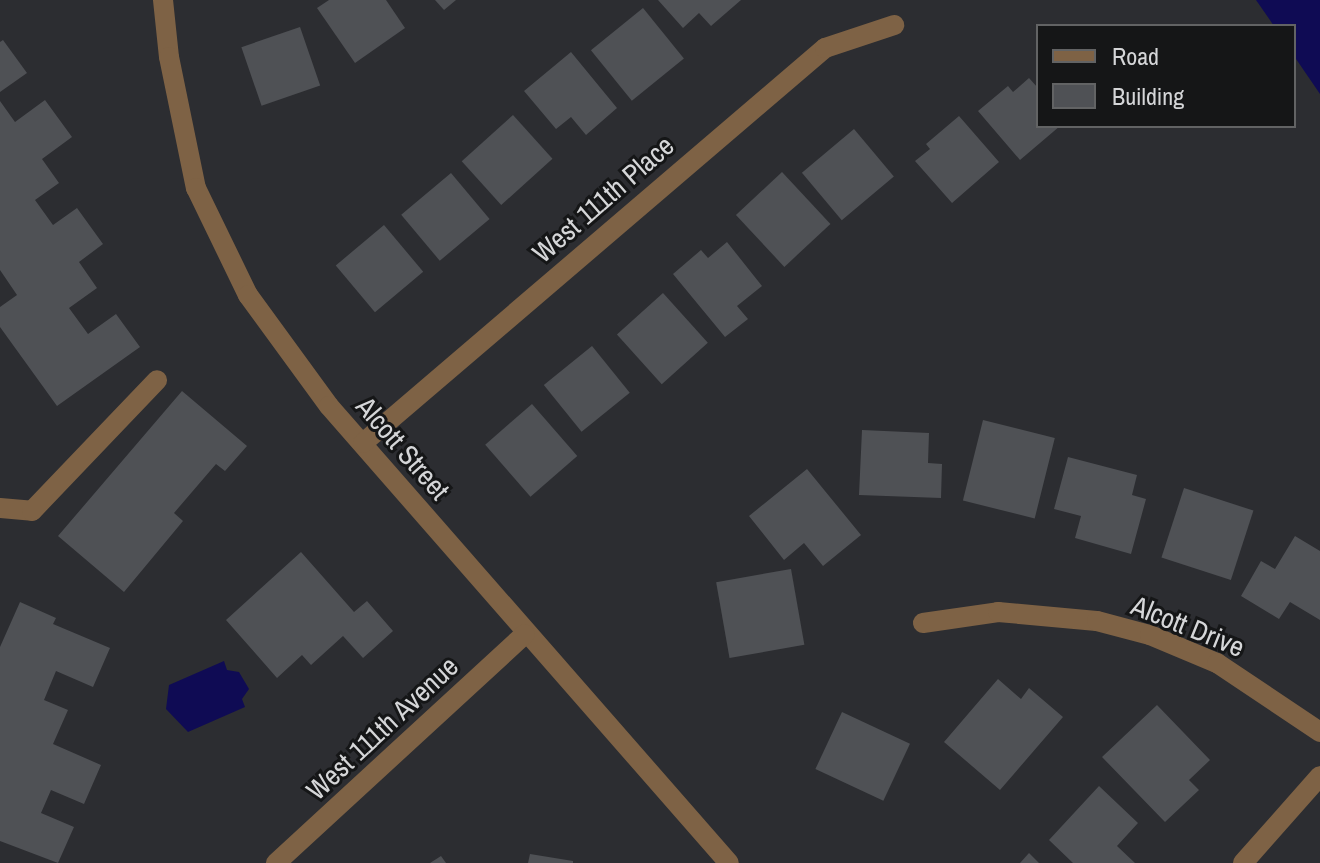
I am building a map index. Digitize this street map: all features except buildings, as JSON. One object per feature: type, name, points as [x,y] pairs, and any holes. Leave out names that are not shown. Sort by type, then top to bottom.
[{"type":"street","name":"Alcott Street","points":[[163,0],[169,57],[196,188],[248,295],[320,395],[525,634],[729,863]]},
{"type":"street","name":"West 111th Place","points":[[363,443],[825,48],[894,25]]},
{"type":"street","points":[[0,508],[32,511],[157,380]]},
{"type":"street","name":"Alcott Drive","points":[[923,623],[998,612],[1097,621],[1150,635],[1217,663],[1320,732]]},
{"type":"street","name":"West 111th Avenue","points":[[276,863],[525,634]]},
{"type":"street","points":[[1243,863],[1320,776]]},
{"type":"shaded area","points":[[1256,0],[1320,0],[1320,94],[1296,59],[1296,24],[1273,24]]},
{"type":"shaded area","points":[[224,661],[227,670],[239,672],[249,689],[242,699],[245,707],[188,732],[166,709],[169,685]]}]
